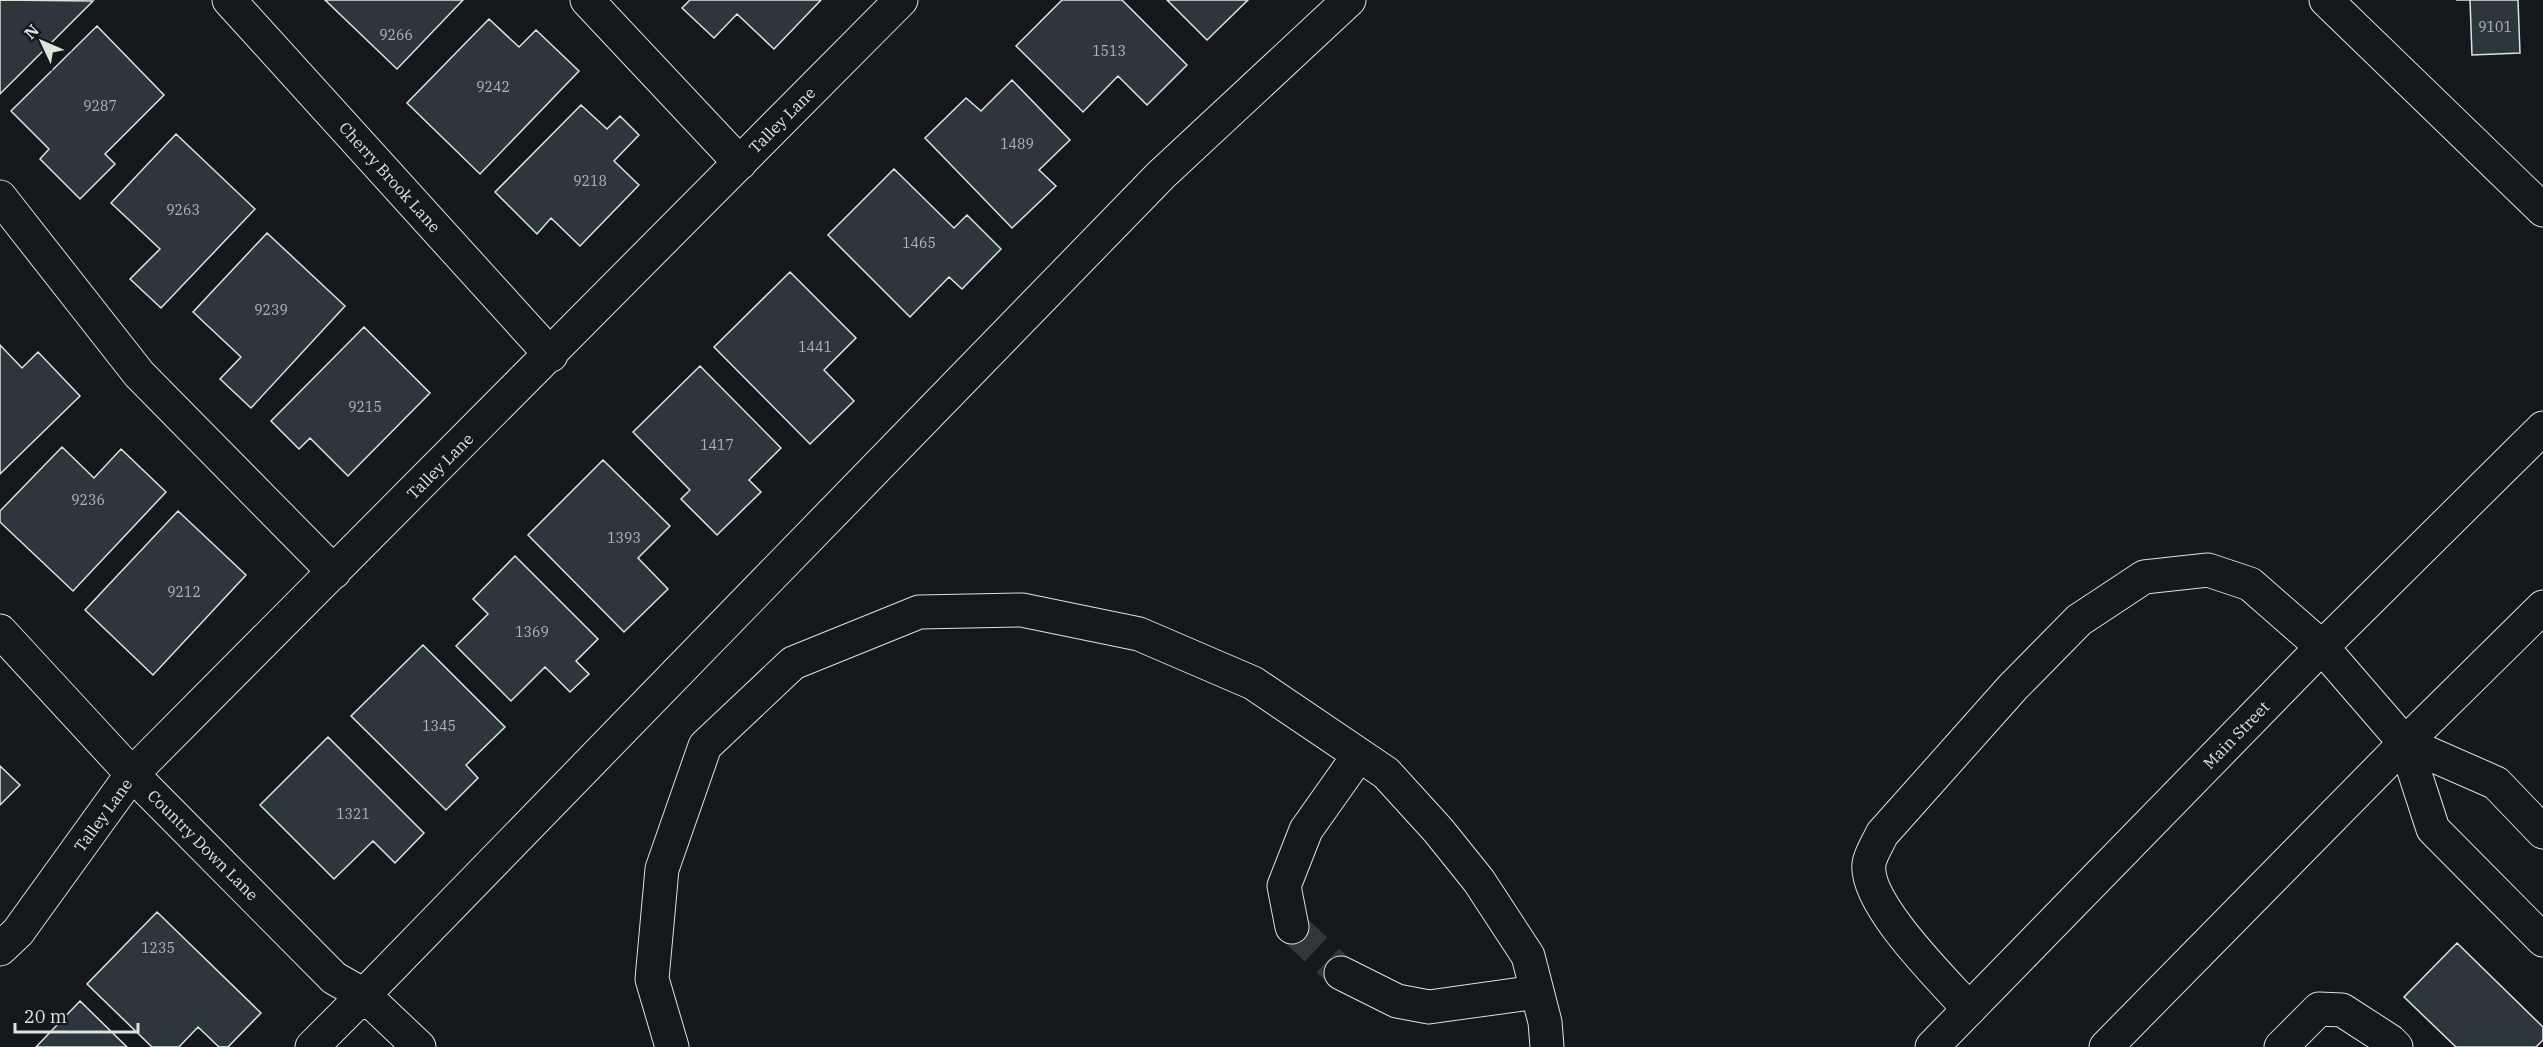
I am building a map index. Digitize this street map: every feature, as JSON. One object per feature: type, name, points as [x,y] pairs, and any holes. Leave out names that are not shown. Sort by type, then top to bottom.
[{"type":"street","name":"Cherry Brook Lane","points":[[229,0],[551,355]]},
{"type":"street","points":[[587,0],[740,163]]},
{"type":"street","name":"Talley Lane","points":[[0,949],[18,932],[132,774],[551,355],[901,0]]},
{"type":"street","points":[[312,1047],[1161,174],[1349,0]]},
{"type":"street","points":[[2326,0],[2543,210]]},
{"type":"street","points":[[0,197],[139,374],[334,572]]},
{"type":"street","name":"Main Street","points":[[1932,1047],[2322,647],[2543,428]]},
{"type":"street","points":[[1969,1009],[1904,936],[1871,887],[1869,864],[1882,834],[2013,687],[2079,620],[2144,578],[2208,570],[2250,584],[2322,647],[2405,743],[2433,830],[2543,940]]},
{"type":"street","points":[[2106,1047],[2405,743],[2543,607]]},
{"type":"street","points":[[672,1047],[652,979],[662,869],[705,747],[793,663],[918,612],[1022,610],[1139,634],[1253,683],[1386,773],[1438,830],[1479,881],[1528,956],[1545,1022],[1547,1047]]},
{"type":"street","name":"Country Down Lane","points":[[0,631],[132,774],[334,978],[364,995],[419,1047]]},
{"type":"street","points":[[2405,743],[2496,783],[2543,832]]},
{"type":"street","points":[[1292,927],[1284,886],[1306,830],[1359,755]]},
{"type":"street","points":[[1341,973],[1397,1001],[1429,1007],[1537,992]]},
{"type":"street","points":[[2281,1047],[2319,1009],[2342,1010],[2396,1047]]},
{"type":"building","points":[[0,0],[93,1],[0,94]]},
{"type":"building","points":[[325,0],[463,0],[397,69]]},
{"type":"building","points":[[690,0],[821,0],[774,49],[737,14],[714,38],[682,8]]},
{"type":"building","points":[[1062,0],[1122,0],[1187,65],[1147,105],[1118,76],[1083,112],[1016,46]]},
{"type":"building","points":[[1167,0],[1248,0],[1207,40]]},
{"type":"building","points":[[2470,0],[2518,0],[2520,53],[2472,55]]},
{"type":"building","points":[[489,19],[519,47],[536,30],[579,71],[480,174],[407,103]]},
{"type":"building","points":[[97,26],[164,95],[105,154],[115,164],[80,199],[40,159],[49,149],[11,111]]},
{"type":"building","points":[[1012,80],[1070,140],[1039,170],[1056,186],[1012,228],[925,138],[966,98],[981,111]]},
{"type":"building","points":[[581,105],[607,129],[620,116],[639,135],[614,161],[639,185],[580,246],[551,218],[537,234],[495,192]]},
{"type":"building","points":[[176,134],[255,209],[161,308],[130,279],[160,249],[111,203]]},
{"type":"building","points":[[894,169],[954,228],[967,215],[1001,249],[962,289],[949,277],[910,317],[828,235]]},
{"type":"building","points":[[267,233],[345,306],[251,408],[220,379],[241,357],[193,312]]},
{"type":"building","points":[[790,272],[856,338],[824,370],[854,401],[810,444],[714,347]]},
{"type":"building","points":[[364,327],[430,393],[348,476],[310,438],[299,449],[271,421]]},
{"type":"building","points":[[0,345],[22,368],[38,352],[80,396],[0,474]]},
{"type":"building","points":[[700,366],[781,448],[749,480],[761,492],[717,535],[681,499],[690,490],[633,432]]},
{"type":"building","points":[[62,447],[94,478],[121,449],[166,492],[73,591],[0,522],[0,511]]},
{"type":"building","points":[[603,460],[670,526],[638,558],[668,589],[624,632],[528,535]]},
{"type":"building","points":[[178,511],[246,575],[153,675],[85,610]]},
{"type":"building","points":[[515,556],[598,639],[576,661],[589,674],[570,692],[545,667],[511,701],[456,646],[488,614],[473,599]]},
{"type":"building","points":[[423,645],[505,727],[466,765],[478,778],[446,810],[351,716]]},
{"type":"building","points":[[328,737],[424,833],[395,863],[373,841],[334,879],[260,805]]},
{"type":"building","points":[[0,766],[20,785],[0,805]]},
{"type":"building","points":[[157,912],[261,1013],[228,1047],[219,1047],[198,1027],[179,1047],[152,1047],[87,984]]},
{"type":"building","points":[[2457,943],[2543,1027],[2543,1040],[2536,1047],[2456,1047],[2404,997]]},
{"type":"building","points":[[80,1001],[127,1047],[36,1047]]},
{"type":"tunnel","points":[[1292,927],[1341,973]]}]
